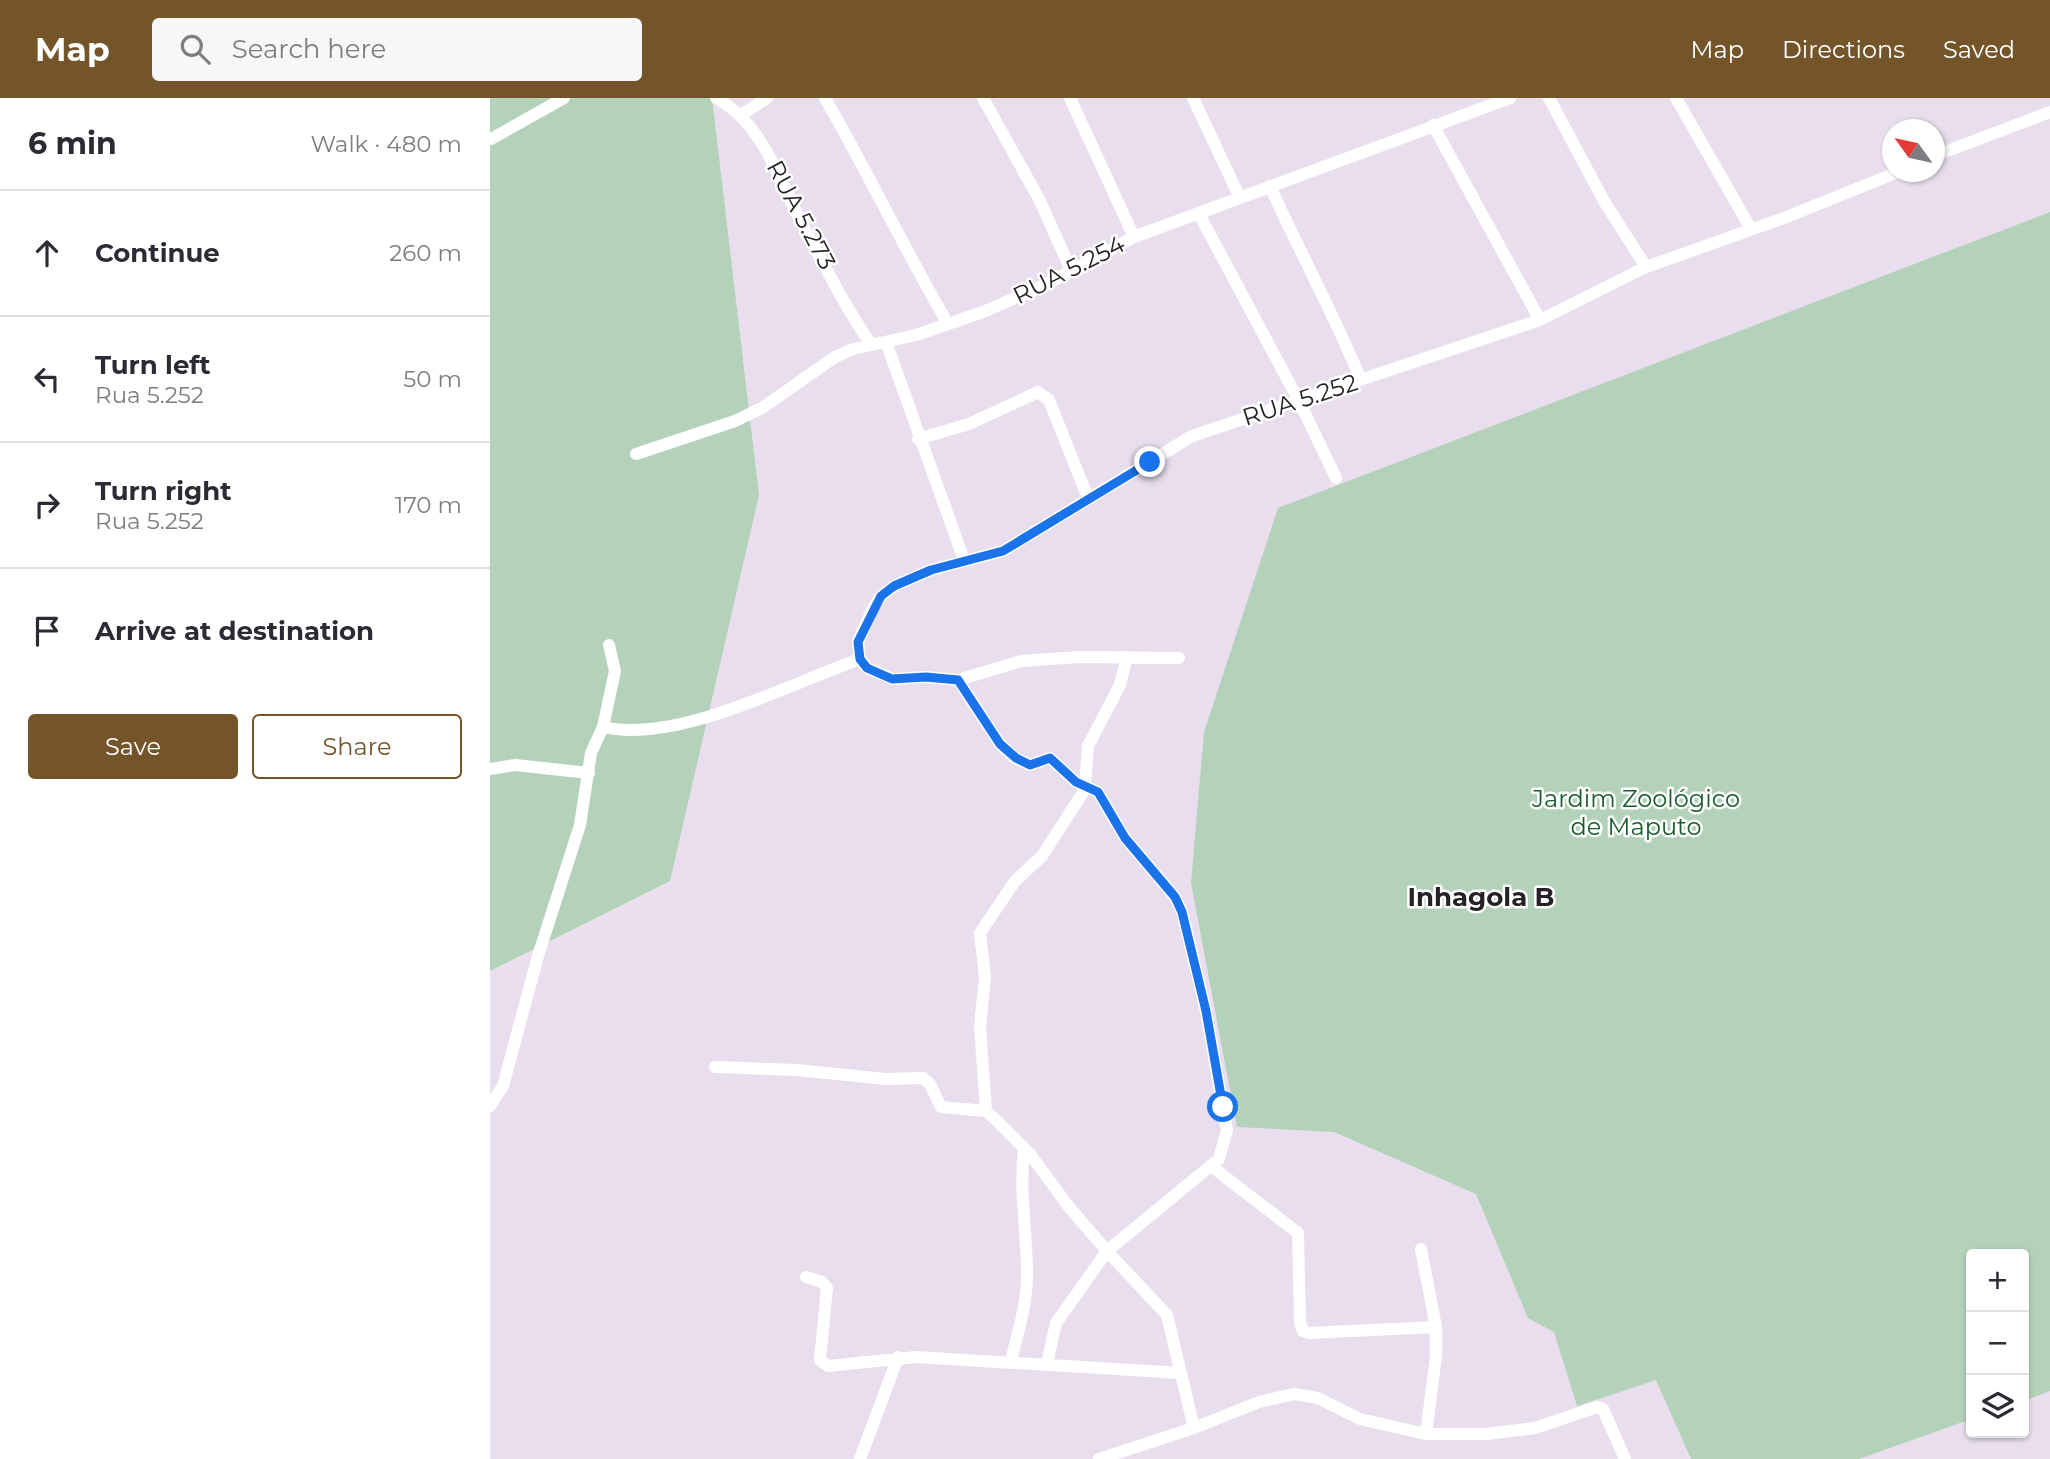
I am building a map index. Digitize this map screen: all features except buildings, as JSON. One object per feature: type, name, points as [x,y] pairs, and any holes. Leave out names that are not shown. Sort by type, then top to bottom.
[{"type":"street","points":[[491,139],[564,98]]},
{"type":"street","name":"RUA 5.273","points":[[716,98],[740,116],[768,152],[849,312],[871,344]]},
{"type":"street","points":[[740,116],[767,98]]},
{"type":"street","points":[[825,98],[948,324]]},
{"type":"street","points":[[983,98],[1039,199],[1071,270]]},
{"type":"street","points":[[1070,98],[1134,237]]},
{"type":"street","points":[[1193,98],[1240,198]]},
{"type":"street","name":"RUA 5.254","points":[[636,454],[744,417],[762,408],[835,358],[871,344],[948,324],[1020,297],[1134,237],[1510,98]]},
{"type":"street","points":[[1549,98],[1604,201],[1646,267]]},
{"type":"street","points":[[1676,98],[1751,229]]},
{"type":"street","points":[[1945,152],[2050,112]]},
{"type":"street","points":[[1433,125],[1540,320]]},
{"type":"street","name":"RUA 5.252","points":[[860,659],[858,642],[881,596],[917,575],[1003,551],[1192,436],[1540,320],[1646,267],[1882,178]]},
{"type":"street","points":[[1270,186],[1295,241],[1336,317],[1361,380]]},
{"type":"street","points":[[1199,214],[1299,401],[1336,478]]},
{"type":"street","points":[[886,342],[918,439],[964,560]]},
{"type":"street","points":[[918,439],[970,425],[1038,392],[1049,400],[1088,498]]},
{"type":"street","points":[[490,1107],[503,1086],[538,956],[580,825],[591,754],[603,727],[615,671],[609,645]]},
{"type":"street","points":[[986,1111],[980,1027],[985,977],[980,933],[1015,881],[1042,856],[1086,785],[1088,746],[1120,685],[1127,657]]},
{"type":"street","points":[[603,727],[646,731],[688,723],[860,659],[867,668],[892,679],[926,677],[958,680],[1021,661],[1179,658]]},
{"type":"street","points":[[958,680],[1005,750],[1030,765],[1050,758],[1069,776],[1098,792],[1125,838],[1175,897],[1182,912],[1206,1011],[1227,1130],[1219,1159],[1107,1251],[1056,1323],[1047,1363]]},
{"type":"street","points":[[490,769],[515,765],[589,773]]},
{"type":"street","points":[[715,1067],[797,1070],[886,1079],[923,1078],[930,1084],[941,1107],[986,1111],[1024,1149],[1107,1251],[1167,1315],[1194,1428]]},
{"type":"street","points":[[1011,1361],[1025,1303],[1027,1276],[1024,1149]]},
{"type":"street","points":[[1211,1166],[1297,1233],[1300,1322],[1303,1331],[1309,1333],[1436,1327]]},
{"type":"street","points":[[1421,1249],[1436,1327],[1426,1434]]},
{"type":"street","points":[[806,1277],[822,1282],[827,1288],[820,1360],[828,1366],[898,1357],[1047,1363],[1181,1373]]},
{"type":"street","points":[[860,1459],[898,1357]]},
{"type":"street","points":[[1099,1459],[1194,1428],[1259,1402],[1294,1394],[1318,1398],[1360,1419],[1426,1434],[1486,1434],[1535,1427],[1597,1407],[1603,1409],[1625,1459]]},
{"type":"green space","points":[[490,98],[712,98],[759,495],[670,881],[490,971]]},
{"type":"green space","name":"Jardim Zoológico de Maputo","points":[[2050,212],[2050,1391],[2029,1399],[2029,1249],[1966,1249],[1966,1421],[1859,1459],[1691,1459],[1656,1380],[1577,1406],[1554,1332],[1528,1318],[1476,1194],[1334,1132],[1237,1127],[1191,883],[1204,732],[1278,508]]},
{"type":"district","name":"Inhagola B","points":[[1481,897]]},
{"type":"route","points":[[1150,462],[1003,551],[931,570],[894,586],[881,596],[873,608],[858,642],[858,652],[867,668],[892,679],[926,677],[958,680],[973,707],[1005,750],[1030,765],[1050,758],[1076,782],[1098,792],[1125,838],[1175,897],[1182,912],[1206,1011],[1223,1107]]}]
